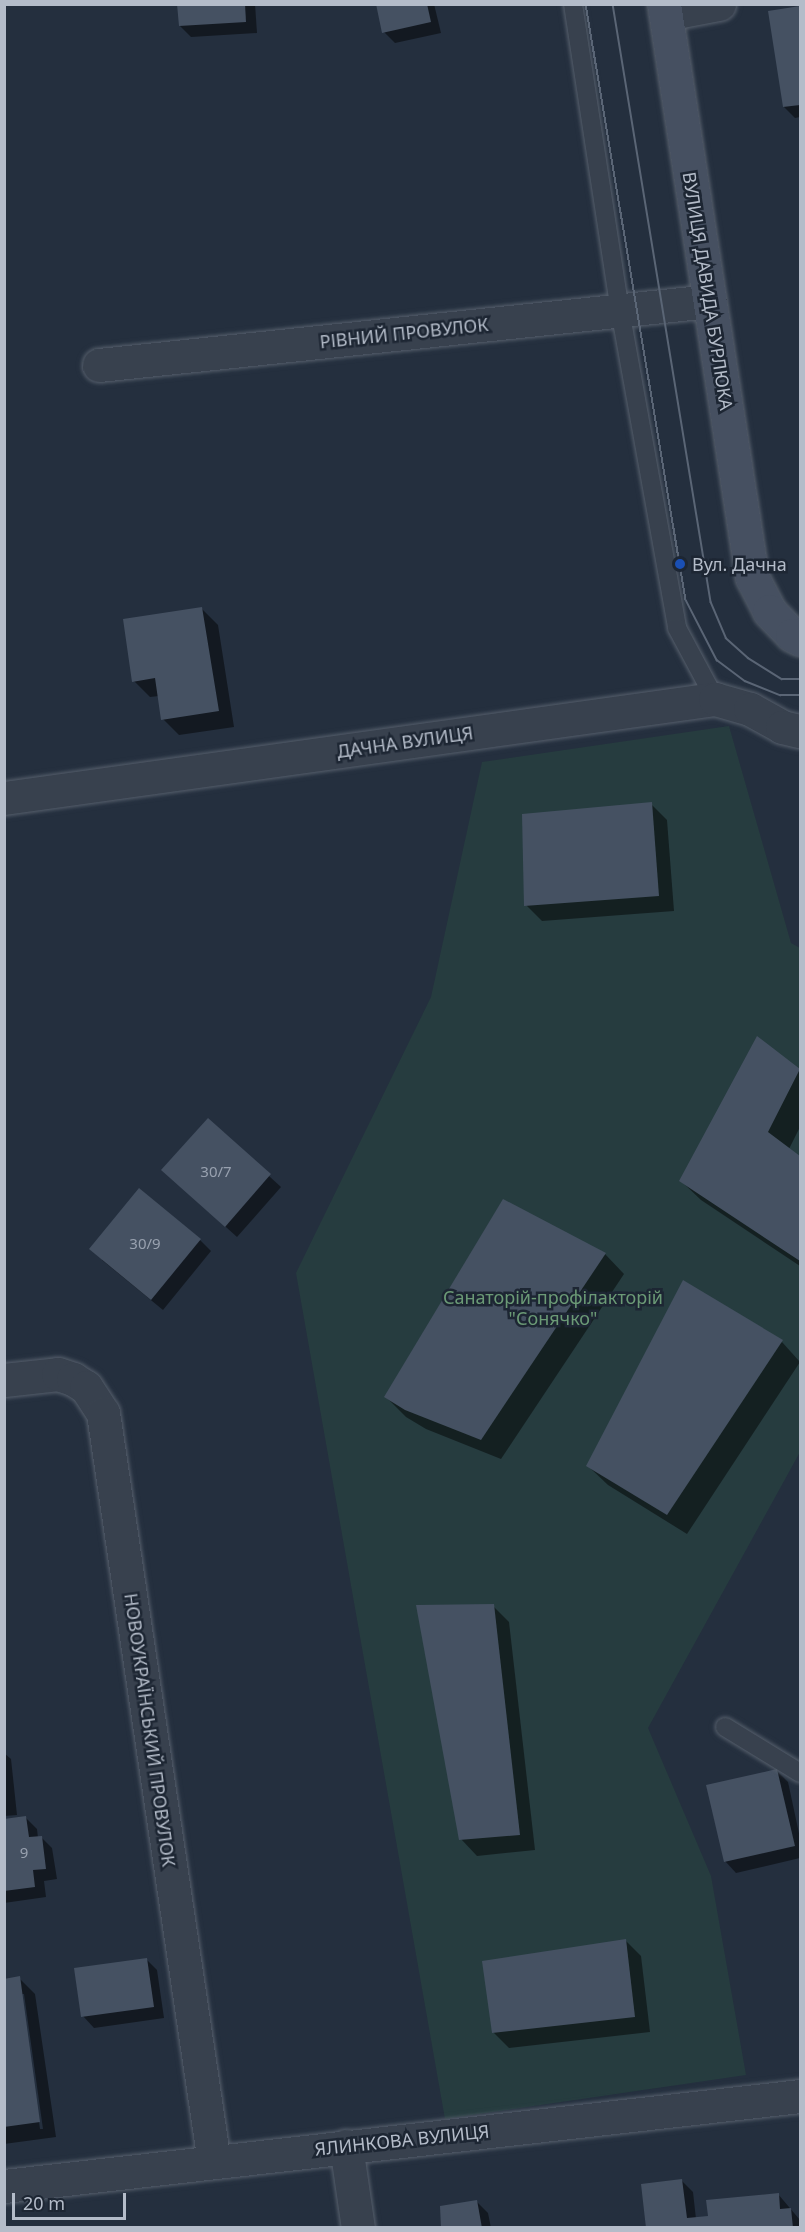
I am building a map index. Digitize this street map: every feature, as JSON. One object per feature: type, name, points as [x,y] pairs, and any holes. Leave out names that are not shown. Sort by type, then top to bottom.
[{"type":"main road","name":"ВУЛИЦЯ ДАВИДА БУРЛЮКА","points":[[665,9],[752,577],[769,610],[792,635],[801,639]]},
{"type":"street","points":[[665,9],[720,4]]},
{"type":"street","name":"РІВНИЙ ПРОВУЛОК","points":[[99,365],[710,301]]},
{"type":"street","name":"ДАЧНА ВУЛИЦЯ","points":[[4,798],[715,699],[750,709],[782,727],[801,731]]},
{"type":"street","name":"НОВОУКРАЇНСЬКИЙ ПРОВУЛОК","points":[[4,1380],[58,1374],[73,1378],[86,1387],[102,1413],[214,2162]]},
{"type":"street","name":"ЯЛИНКОВА ВУЛИЦЯ","points":[[4,2186],[801,2096]]},
{"type":"street","points":[[346,2146],[357,2228]]},
{"type":"lane","points":[[573,4],[620,310],[677,628],[715,699]]},
{"type":"lane","points":[[725,1727],[801,1773]]},
{"type":"green space","name":"Санаторій-профілакторій \"Сонячко\"","points":[[729,726],[791,943],[800,948],[800,1452],[648,1728],[711,1876],[746,2075],[445,2119],[296,1273],[431,997],[482,762]]},
{"type":"building","points":[[177,4],[245,4],[246,22],[179,26]]},
{"type":"building","points":[[376,4],[427,4],[431,22],[382,33]]},
{"type":"building","points":[[800,6],[800,105],[783,107],[768,11]]},
{"type":"building","points":[[202,607],[219,711],[161,720],[155,678],[132,682],[123,619]]},
{"type":"building","points":[[652,802],[659,896],[524,906],[522,814]]},
{"type":"building","points":[[757,1036],[800,1069],[768,1132],[800,1156],[800,1261],[679,1181]]},
{"type":"building","points":[[208,1118],[271,1174],[225,1227],[161,1170]]},
{"type":"building","points":[[139,1188],[201,1239],[151,1300],[89,1249]]},
{"type":"building","points":[[503,1199],[606,1253],[481,1440],[405,1410],[384,1397]]},
{"type":"building","points":[[683,1280],[783,1340],[667,1515],[586,1466]]},
{"type":"building","points":[[494,1604],[520,1835],[459,1840],[416,1605]]},
{"type":"building","points":[[777,1769],[795,1846],[724,1862],[706,1785]]},
{"type":"building","points":[[26,1816],[29,1837],[42,1836],[46,1869],[33,1870],[35,1887],[4,1891],[4,1819]]},
{"type":"building","points":[[626,1939],[635,2017],[492,2033],[482,1961]]},
{"type":"building","points":[[147,1958],[154,2007],[81,2017],[74,1968]]},
{"type":"building","points":[[20,1976],[40,2122],[4,2127],[4,1979]]},
{"type":"building","points":[[682,2179],[687,2218],[708,2216],[706,2200],[779,2193],[780,2209],[791,2208],[793,2228],[646,2228],[641,2184]]},
{"type":"building","points":[[477,2200],[482,2228],[441,2228],[440,2206]]},
{"type":"tram line","points":[[586,4],[686,600],[717,660],[745,681],[780,695],[800,695]]},
{"type":"tram line","points":[[613,4],[711,602],[726,638],[748,658],[782,679],[800,679]]},
{"type":"place","name":"Вул. Дачна","points":[[680,564]]}]
